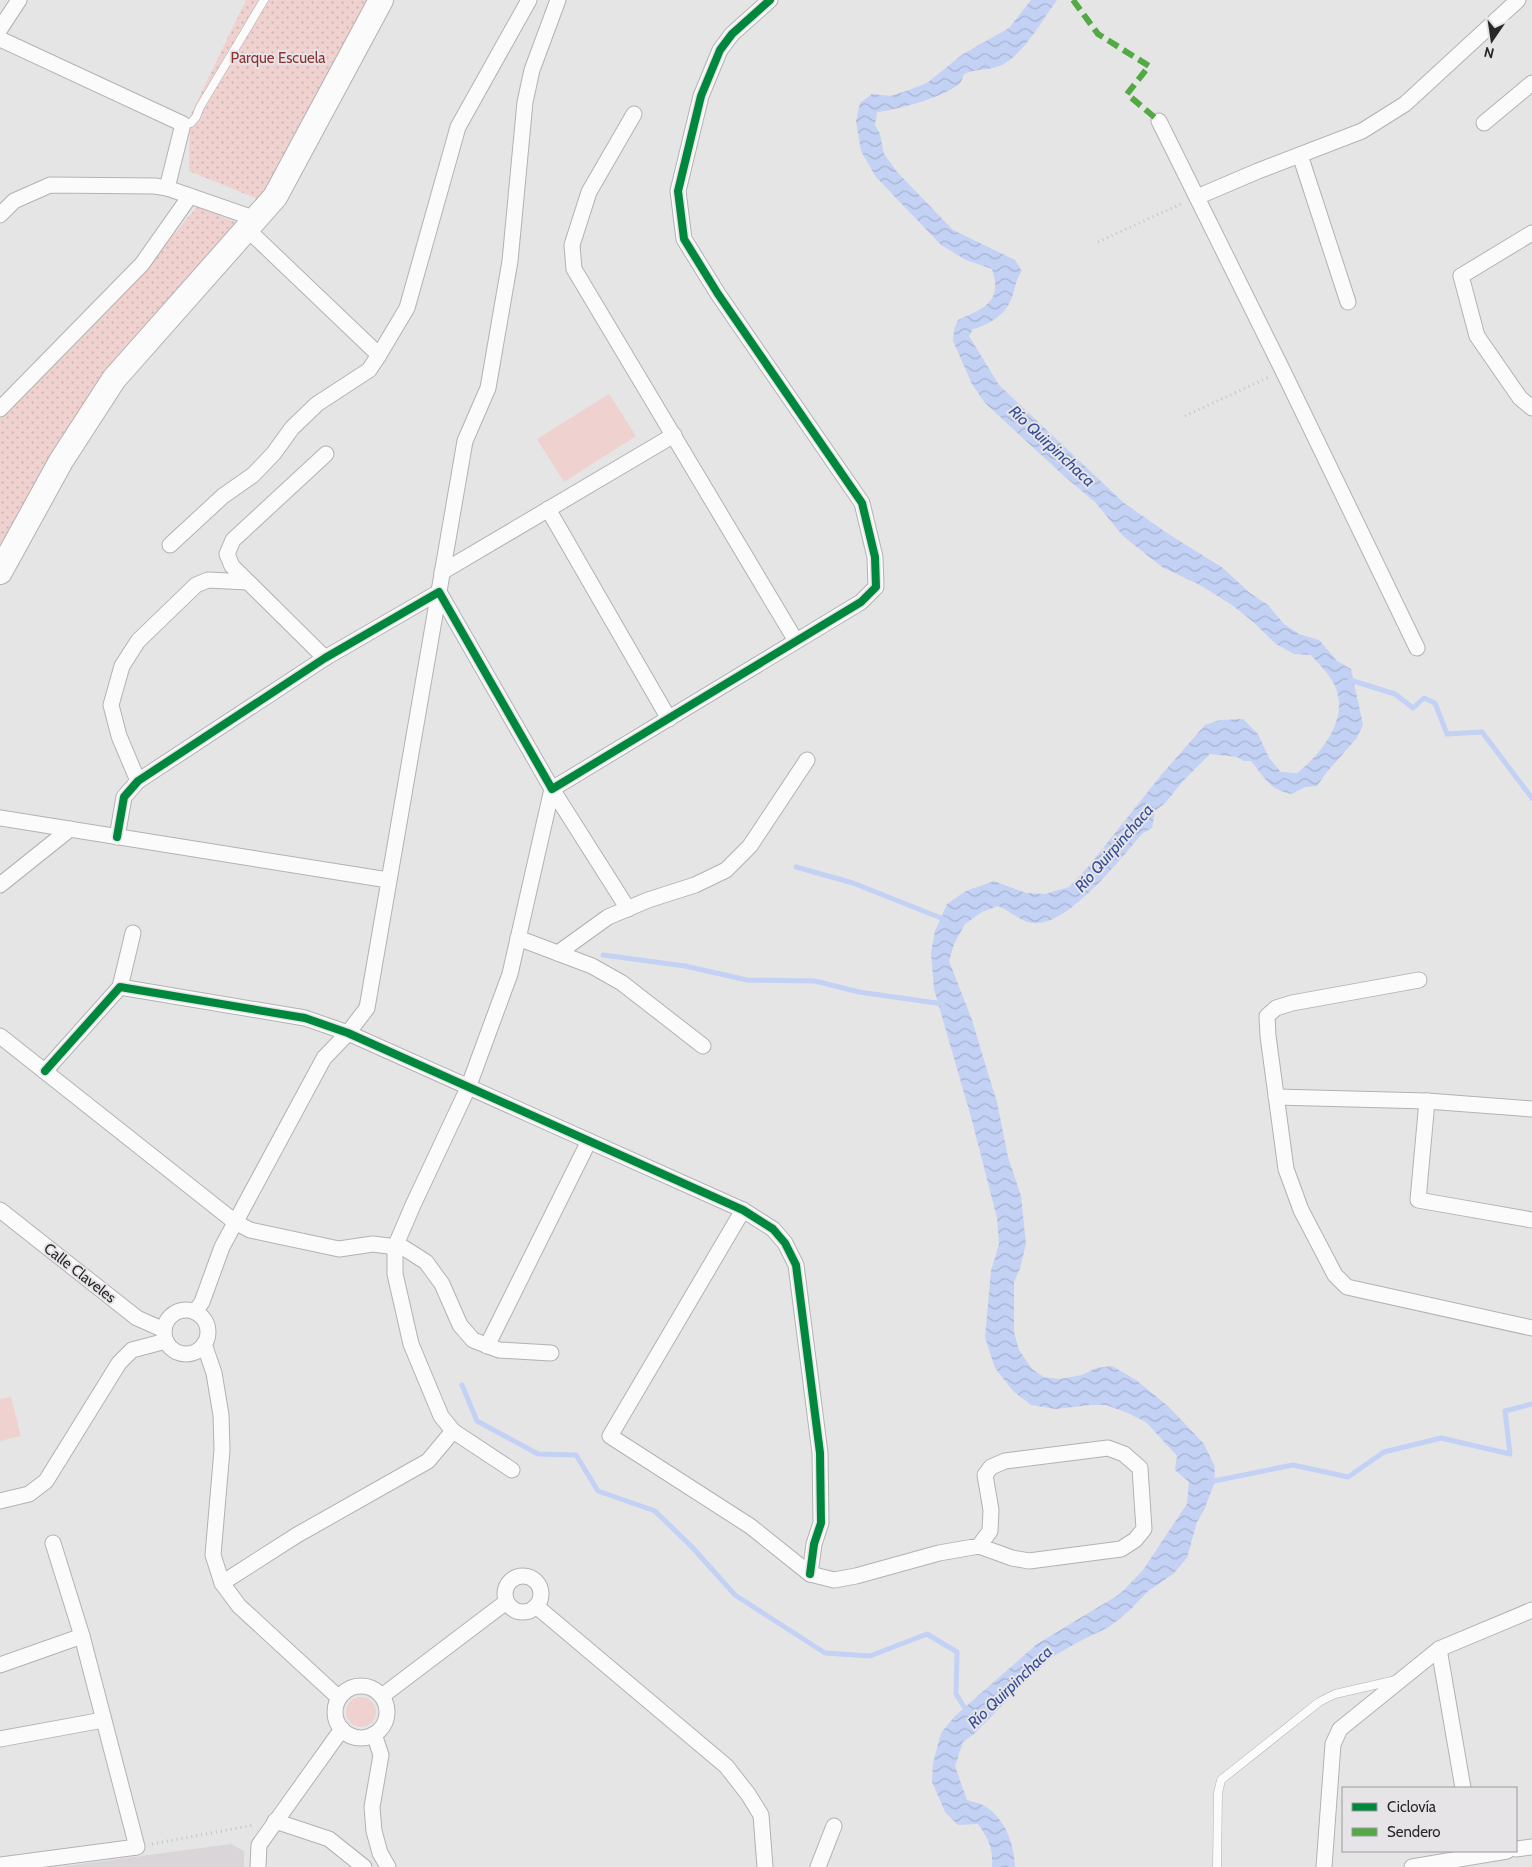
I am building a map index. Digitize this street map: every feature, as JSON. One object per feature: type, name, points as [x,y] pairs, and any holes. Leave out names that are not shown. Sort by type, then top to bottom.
[{"type":"main road","points":[[0,572],[61,461],[114,379],[275,197],[381,0]]},
{"type":"street","points":[[0,29],[19,0]]},
{"type":"street","points":[[170,545],[224,496],[253,475],[274,453],[292,428],[317,404],[369,370],[379,355],[407,308],[458,126],[529,0]]},
{"type":"street","points":[[195,1312],[202,1302],[222,1247],[324,1058],[348,1033],[367,1008],[465,440],[488,388],[490,379],[510,261],[524,102],[532,70],[558,0]]},
{"type":"street","points":[[512,1470],[453,1431],[441,1416],[411,1344],[395,1274],[395,1247],[468,1088],[510,974],[552,789],[861,602],[876,586],[875,558],[862,503],[718,294],[684,239],[678,191],[701,96],[720,50],[732,34],[770,0]]},
{"type":"street","points":[[1197,197],[1362,131],[1405,104],[1518,0]]},
{"type":"street","points":[[0,39],[183,124],[167,188]]},
{"type":"street","points":[[1484,123],[1532,83]]},
{"type":"street","points":[[634,114],[589,192],[572,245],[574,269],[796,641]]},
{"type":"street","points":[[1159,121],[1417,648]]},
{"type":"street","points":[[1300,155],[1348,302]]},
{"type":"street","points":[[0,215],[14,201],[50,185],[167,188],[190,196],[252,224],[379,355]]},
{"type":"street","points":[[0,409],[142,264],[190,196]]},
{"type":"street","points":[[1532,233],[1461,276],[1477,336],[1520,398],[1532,408]]},
{"type":"street","points":[[442,572],[674,435]]},
{"type":"street","points":[[325,658],[232,566],[227,554],[233,540],[326,454]]},
{"type":"street","points":[[548,509],[669,718]]},
{"type":"street","points":[[138,781],[119,736],[110,705],[122,666],[138,641],[196,585],[208,580],[248,582]]},
{"type":"street","points":[[117,837],[124,797],[138,781],[325,658],[439,592]]},
{"type":"street","points":[[439,592],[552,789],[628,909]]},
{"type":"street","points":[[558,953],[608,917],[648,900],[695,885],[726,870],[750,846],[807,760]]},
{"type":"street","points":[[0,818],[388,880]]},
{"type":"street","points":[[0,885],[70,829]]},
{"type":"street","points":[[45,1071],[120,987],[133,933]]},
{"type":"street","points":[[518,938],[592,966],[622,983],[703,1046]]},
{"type":"street","points":[[1419,980],[1292,1003],[1276,1008],[1267,1016],[1286,1169],[1301,1210],[1335,1275],[1347,1287],[1532,1328]]},
{"type":"street","points":[[120,987],[305,1018],[348,1033],[743,1210],[773,1230],[785,1243],[796,1265],[820,1453],[821,1522],[814,1544],[810,1574]]},
{"type":"street","points":[[0,1036],[236,1222],[250,1230],[339,1249],[374,1244],[404,1248],[426,1262],[442,1284],[460,1325],[473,1340],[499,1350],[551,1353]]},
{"type":"street","points":[[1276,1097],[1427,1101],[1532,1109]]},
{"type":"street","points":[[1427,1101],[1418,1200],[1532,1220]]},
{"type":"street","points":[[487,1346],[589,1141]]},
{"type":"street","name":"Calle Claveles","points":[[0,1210],[137,1318],[165,1335]]},
{"type":"street","points":[[743,1210],[610,1436],[750,1526],[810,1574],[834,1580],[856,1576],[939,1553],[979,1546],[1012,1558],[1029,1561],[1121,1549],[1135,1540],[1144,1529],[1140,1468],[1124,1454],[1108,1448],[1005,1461],[991,1467],[985,1476],[991,1510],[990,1531],[979,1546]]},
{"type":"street","points":[[189,1310],[195,1312],[206,1323],[207,1337],[204,1344],[200,1349],[187,1354],[174,1350],[165,1335],[169,1317],[175,1313],[189,1310]]},
{"type":"street","points":[[0,1501],[29,1494],[46,1482],[119,1363],[132,1350],[165,1335]]},
{"type":"street","points":[[204,1344],[214,1373],[221,1415],[222,1450],[213,1555],[222,1583],[239,1606],[340,1698]]},
{"type":"street","points":[[222,1583],[297,1535],[428,1461],[453,1431]]},
{"type":"street","points":[[0,1865],[137,1847],[82,1636],[53,1543]]},
{"type":"street","points":[[524,1575],[530,1577],[539,1585],[541,1596],[536,1606],[527,1611],[521,1612],[506,1602],[507,1584],[517,1576],[524,1575]]},
{"type":"street","points":[[382,1696],[506,1602]]},
{"type":"street","points":[[536,1606],[726,1766],[748,1794],[761,1815],[765,1867]]},
{"type":"street","points":[[1324,1867],[1333,1744],[1340,1729],[1439,1649],[1532,1610]]},
{"type":"street","points":[[0,1665],[82,1636]]},
{"type":"street","points":[[1439,1649],[1463,1787]]},
{"type":"street","points":[[360,1686],[369,1687],[382,1696],[387,1712],[386,1721],[381,1729],[366,1737],[357,1738],[349,1735],[342,1729],[335,1713],[340,1698],[345,1691],[360,1686]]},
{"type":"street","points":[[0,1739],[103,1720]]},
{"type":"street","points":[[258,1867],[259,1845],[342,1729]]},
{"type":"street","points":[[374,1734],[381,1755],[372,1807],[374,1832],[380,1853],[388,1867]]},
{"type":"street","points":[[275,1821],[328,1839],[364,1867]]},
{"type":"street","points":[[818,1867],[834,1826]]},
{"type":"street","points":[[1517,1849],[1532,1846]]},
{"type":"street","points":[[1412,1867],[1474,1854],[1496,1852]]},
{"type":"lane","points":[[183,124],[191,123],[196,117],[200,107],[264,0]]},
{"type":"lane","points":[[1217,1867],[1218,1793],[1222,1780],[1319,1702],[1335,1694],[1403,1678]]},
{"type":"path","points":[[1098,242],[1197,197]]},
{"type":"path","points":[[1185,416],[1283,371]]},
{"type":"path","points":[[137,1847],[275,1821]]},
{"type":"shaded area","points":[[231,1844],[244,1851],[244,1867],[58,1867]]},
{"type":"green space","name":"Parque Escuela","points":[[246,0],[369,0],[260,200],[189,171],[190,116]]},
{"type":"green space","points":[[197,207],[238,223],[0,555],[0,419],[111,308]]},
{"type":"green space","points":[[609,394],[636,436],[564,482],[537,439]]},
{"type":"green space","points":[[11,1397],[21,1436],[0,1441],[0,1399]]},
{"type":"green space","points":[[361,1697],[371,1702],[376,1712],[371,1722],[361,1727],[351,1722],[346,1712],[351,1702]]},
{"type":"water","name":"Río Quirpinchaca","points":[[1031,0],[1057,0],[1025,45],[1010,60],[997,67],[964,74],[959,84],[943,94],[908,106],[877,112],[875,125],[880,134],[884,154],[898,173],[953,230],[1015,260],[1022,271],[1018,277],[1010,303],[1002,314],[991,322],[973,329],[969,336],[999,385],[1124,503],[1170,535],[1223,568],[1250,593],[1268,605],[1284,624],[1299,634],[1319,640],[1337,661],[1351,669],[1363,725],[1356,739],[1317,786],[1305,787],[1292,794],[1272,786],[1251,761],[1244,761],[1237,757],[1210,754],[1183,781],[1166,802],[1155,811],[1152,828],[1142,834],[1108,873],[1078,902],[1048,921],[1035,923],[1020,919],[998,906],[982,912],[965,924],[954,944],[949,961],[972,1020],[997,1102],[1008,1157],[1021,1196],[1026,1244],[1020,1268],[1014,1282],[1014,1332],[1019,1350],[1032,1369],[1044,1377],[1059,1379],[1082,1375],[1096,1368],[1112,1366],[1136,1380],[1169,1407],[1204,1444],[1215,1467],[1214,1484],[1197,1522],[1187,1558],[1173,1574],[1147,1592],[1130,1610],[1109,1627],[1052,1657],[974,1734],[963,1742],[955,1766],[967,1800],[984,1806],[993,1812],[1004,1826],[1011,1841],[1015,1867],[992,1867],[992,1854],[989,1844],[978,1824],[958,1825],[945,1812],[932,1782],[933,1763],[941,1733],[955,1716],[1037,1644],[1120,1594],[1143,1570],[1187,1504],[1189,1482],[1175,1470],[1177,1456],[1146,1422],[1106,1405],[1056,1409],[1031,1405],[1014,1392],[995,1368],[985,1337],[991,1271],[999,1244],[997,1218],[971,1117],[934,989],[931,952],[935,931],[947,904],[966,891],[994,881],[1026,893],[1045,894],[1069,887],[1088,867],[1162,774],[1205,725],[1220,720],[1243,719],[1258,734],[1269,758],[1281,772],[1297,773],[1317,755],[1325,743],[1337,718],[1339,705],[1337,692],[1331,679],[1311,655],[1294,654],[1276,644],[1232,605],[1200,585],[1162,567],[1123,536],[1095,502],[985,403],[972,384],[953,341],[954,330],[958,320],[976,312],[989,302],[993,296],[995,280],[992,269],[966,260],[941,245],[876,177],[861,151],[856,121],[860,103],[872,94],[891,96],[927,83],[963,54],[1009,28]]},
{"type":"waterway","points":[[1350,680],[1395,694],[1413,708],[1424,698],[1435,703],[1447,734],[1482,732],[1532,798]]},
{"type":"waterway","points":[[796,867],[853,883],[946,920]]},
{"type":"waterway","points":[[603,955],[685,966],[747,980],[815,981],[859,992],[943,1004]]},
{"type":"waterway","name":"Río Quirpinchaca","points":[[462,1385],[477,1421],[538,1454],[576,1455],[598,1491],[655,1511],[692,1547],[735,1595],[825,1653],[870,1656],[927,1634],[957,1652],[956,1694],[968,1713]]},
{"type":"waterway","points":[[1209,1482],[1293,1465],[1348,1477],[1384,1452],[1441,1438],[1510,1454],[1505,1411],[1532,1404]]},
{"type":"marked path","points":[[1073,0],[1098,34],[1149,66],[1127,94],[1159,121]]},
{"type":"cycle path","points":[[117,837],[124,797],[138,781],[325,658],[439,592],[552,789],[861,602],[876,587],[875,557],[862,503],[718,294],[684,239],[678,191],[701,96],[720,50],[732,34],[770,0]]},
{"type":"cycle path","points":[[45,1071],[120,987],[305,1018],[348,1033],[743,1210],[773,1229],[785,1243],[796,1265],[820,1453],[821,1523],[814,1544],[810,1574]]}]
